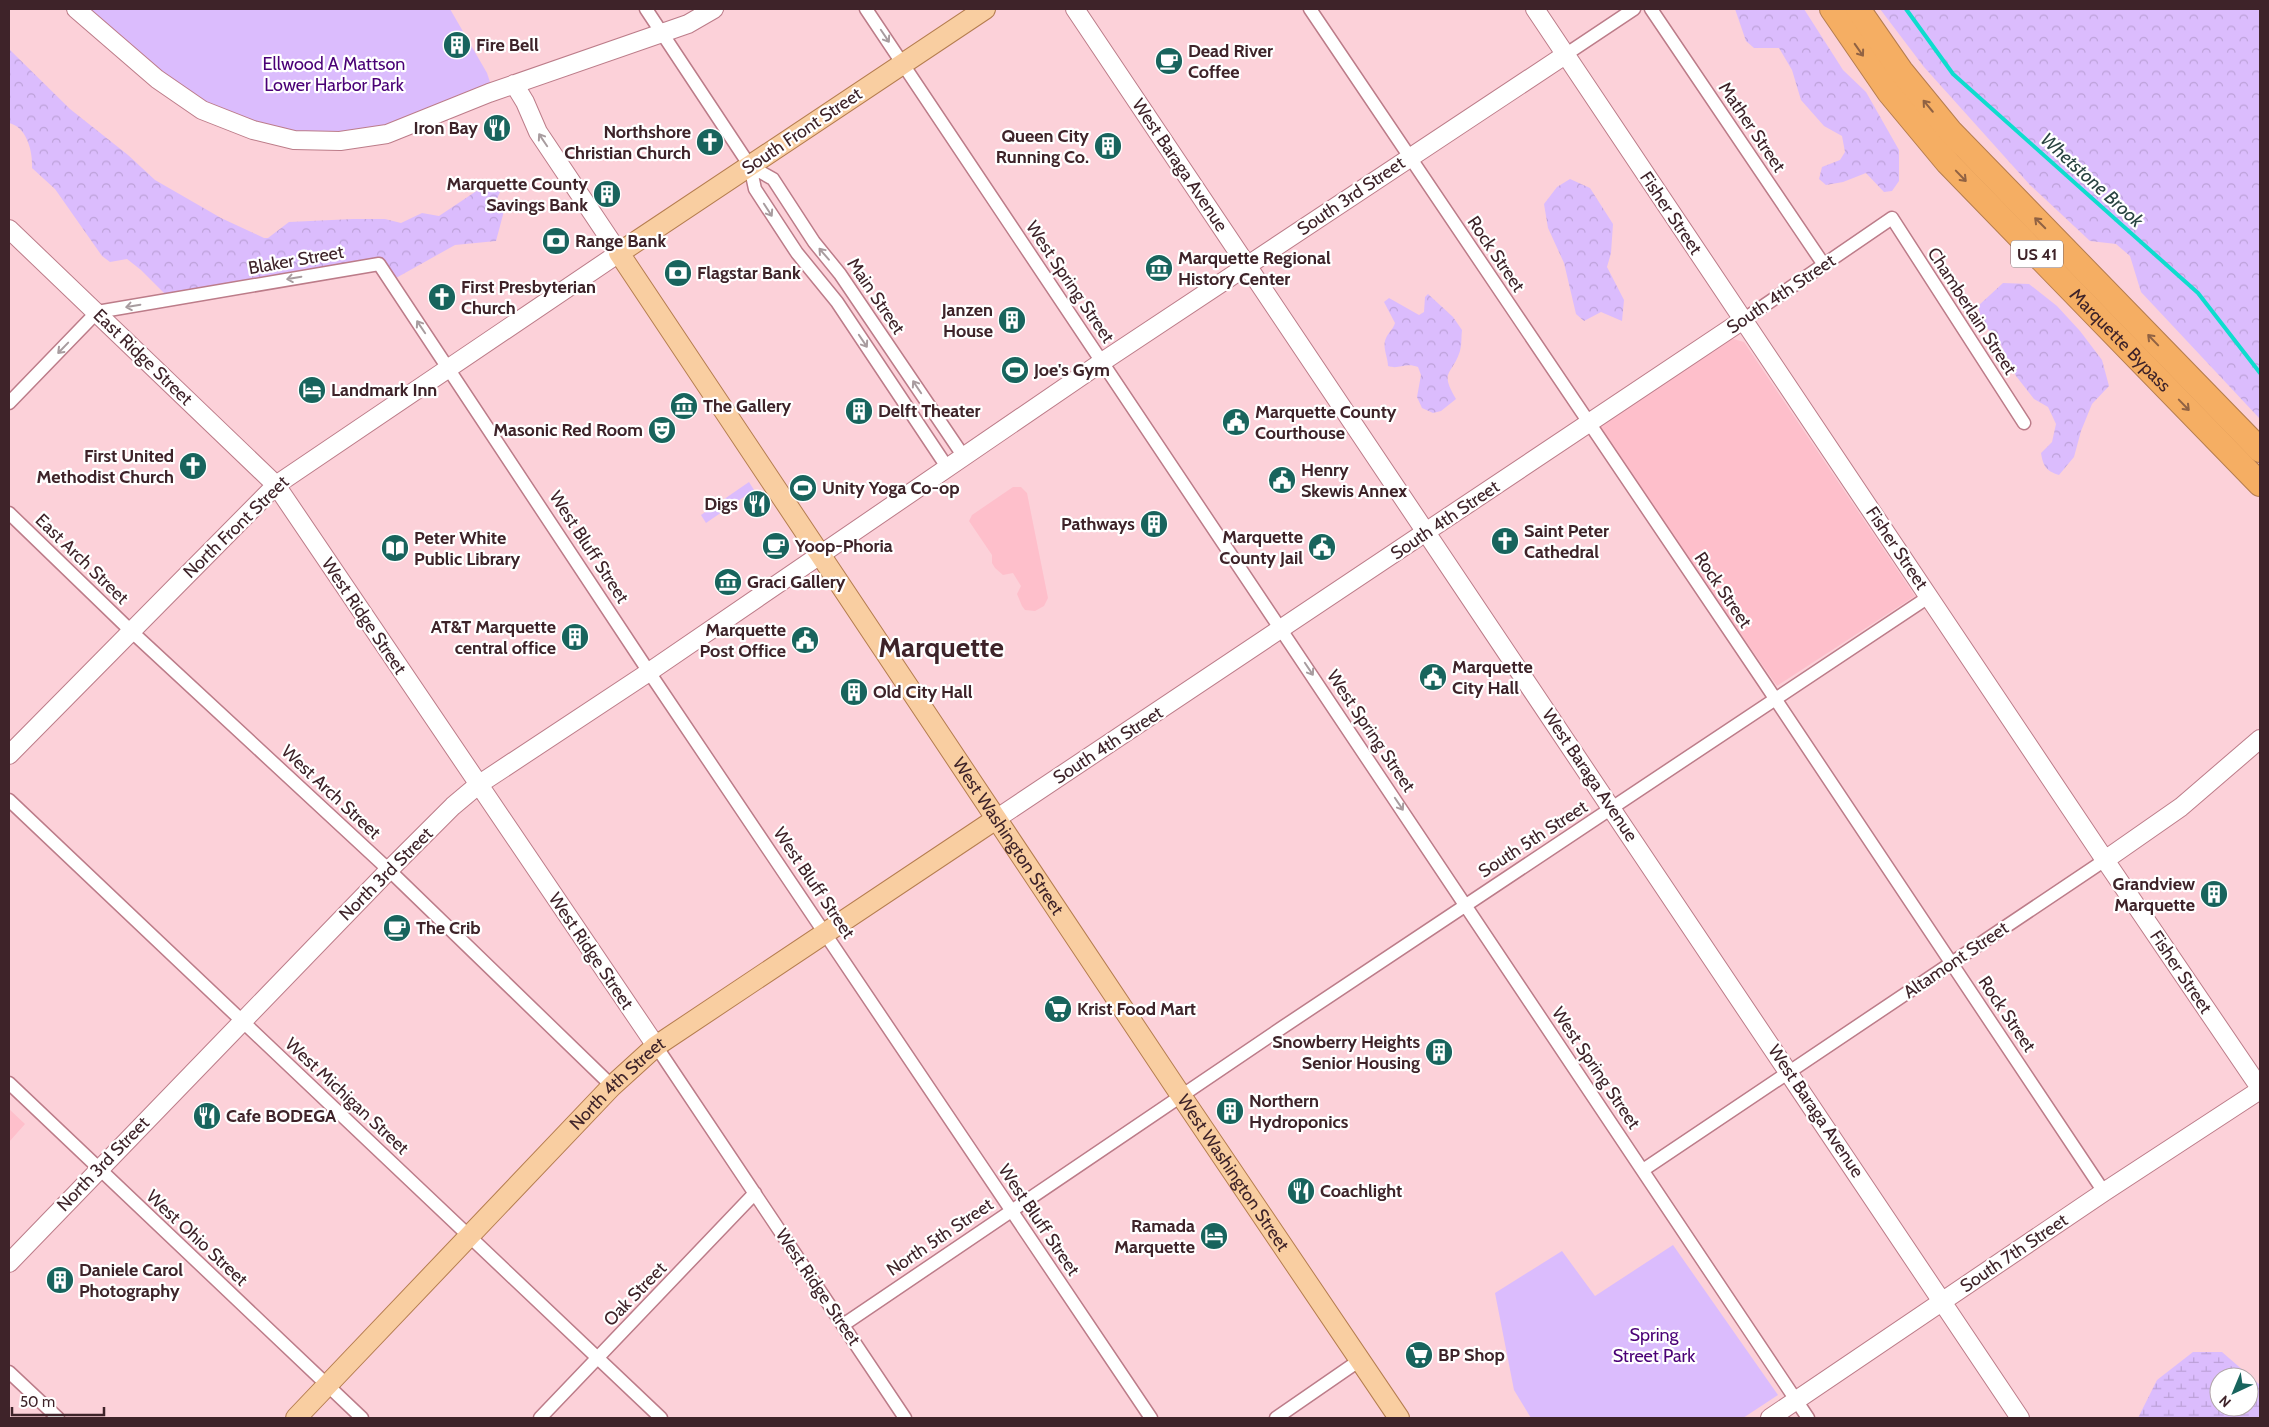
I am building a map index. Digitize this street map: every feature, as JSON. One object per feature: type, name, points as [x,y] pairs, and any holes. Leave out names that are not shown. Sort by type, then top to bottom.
[{"type":"highway","name":"Marquette Bypass","points":[[1832,9],[1889,92],[1948,163],[2260,484]]},
{"type":"highway","name":"Marquette Bypass","points":[[1858,9],[1901,71],[1950,131],[2260,450]]},
{"type":"main road","name":"South Front Street","points":[[619,253],[985,9]]},
{"type":"main road","name":"West Washington Street","points":[[619,253],[1182,1097],[1399,1418]]},
{"type":"main road","name":"North 4th Street","points":[[296,1418],[612,1086],[656,1046],[996,819]]},
{"type":"street","points":[[76,9],[157,79],[202,110],[253,130],[294,140],[340,141],[387,134],[514,84],[688,24],[714,9]]},
{"type":"street","name":"Main Street","points":[[646,9],[750,166],[755,189],[797,253],[837,302],[947,467]]},
{"type":"street","name":"West Spring Street","points":[[866,9],[1282,628],[1808,1418]]},
{"type":"street","name":"West Baraga Avenue","points":[[1075,9],[1613,808],[2020,1418]]},
{"type":"street","name":"Rock Street","points":[[1310,9],[1952,962],[2104,1192]]},
{"type":"street","name":"Fisher Street","points":[[1535,9],[2260,1089]]},
{"type":"street","name":"South 3rd Street","points":[[820,553],[1102,362],[1634,9]]},
{"type":"street","name":"Mather Street","points":[[1651,9],[1824,265]]},
{"type":"street","points":[[514,84],[526,102],[538,132],[619,253]]},
{"type":"street","name":"Main Street","points":[[750,166],[773,179],[814,242],[840,274],[964,456]]},
{"type":"street","name":"South 4th Street","points":[[996,819],[1427,532],[1892,218]]},
{"type":"street","name":"Chamberlain Street","points":[[1892,218],[2024,422]]},
{"type":"street","name":"East Ridge Street","points":[[9,229],[276,484]]},
{"type":"street","name":"North Front Street","points":[[9,755],[276,484],[619,253]]},
{"type":"street","name":"Blaker Street","points":[[97,312],[379,264],[449,367]]},
{"type":"street","points":[[9,403],[97,312]]},
{"type":"street","name":"West Bluff Street","points":[[449,367],[649,672],[1151,1418]]},
{"type":"street","name":"West Ridge Street","points":[[276,484],[905,1418]]},
{"type":"street","name":"East Arch Street","points":[[9,512],[131,631]]},
{"type":"street","name":"North 3rd Street","points":[[9,1263],[98,1169],[453,806],[478,785],[649,672],[820,553]]},
{"type":"street","name":"South 5th Street","points":[[1182,1097],[1930,596]]},
{"type":"street","name":"West Arch Street","points":[[131,631],[389,870],[612,1086]]},
{"type":"street","name":"Altamont Street","points":[[1643,1170],[1790,1073],[2181,807],[2260,739]]},
{"type":"street","name":"West Michigan Street","points":[[9,800],[660,1418]]},
{"type":"street","name":"West Ohio Street","points":[[9,1083],[362,1418]]},
{"type":"street","name":"South 7th Street","points":[[1770,1418],[2260,1089]]},
{"type":"street","name":"North 5th Street","points":[[843,1325],[1011,1209],[1182,1097]]},
{"type":"street","name":"Oak Street","points":[[540,1418],[755,1193]]},
{"type":"street","points":[[1276,1418],[1360,1360]]},
{"type":"street","points":[[9,1372],[58,1418]]},
{"type":"shaded area","points":[[1730,338],[1744,342],[1915,596],[1777,686],[1596,427]]},
{"type":"shaded area","points":[[1013,487],[1021,487],[1027,493],[1048,598],[1044,606],[1035,611],[1025,610],[1022,606],[1017,594],[1021,586],[1013,573],[1003,575],[995,568],[992,563],[992,555],[969,521],[972,515]]},
{"type":"shaded area","points":[[9,1109],[25,1124],[9,1142]]},
{"type":"green space","name":"Ellwood A Mattson Lower Harbor Park","points":[[76,9],[450,9],[487,73],[493,91],[387,134],[294,140],[202,110]]},
{"type":"green space","points":[[1735,9],[1804,9],[1843,70],[1866,92],[1899,150],[1899,181],[1892,191],[1884,192],[1866,173],[1843,182],[1826,185],[1819,179],[1822,167],[1840,160],[1845,152],[1842,136],[1824,126],[1801,100],[1792,70],[1779,48],[1754,48],[1746,41]]},
{"type":"green space","points":[[1880,9],[2260,9],[2260,419],[2141,292],[2130,256],[2116,244],[2090,241],[2030,185],[1924,67]]},
{"type":"green space","points":[[9,49],[70,109],[128,155],[155,180],[221,218],[264,238],[268,238],[289,222],[385,219],[401,223],[422,213],[439,216],[487,184],[498,186],[500,192],[496,201],[504,211],[496,241],[455,245],[396,278],[390,274],[386,263],[378,259],[167,296],[127,259],[110,262],[102,256],[55,189],[32,168],[28,141],[20,129],[9,123]]},
{"type":"green space","points":[[1570,179],[1590,188],[1613,224],[1611,253],[1607,267],[1624,300],[1622,321],[1601,312],[1584,321],[1576,314],[1564,263],[1548,228],[1544,204],[1557,187]]},
{"type":"green space","points":[[2003,283],[2029,284],[2057,306],[2080,331],[2102,360],[2109,386],[2092,404],[2081,431],[2074,457],[2059,475],[2051,472],[2046,467],[2041,453],[2052,442],[2056,424],[2048,407],[2034,399],[2016,376],[1997,337],[1983,325],[1978,306]]},
{"type":"green space","points":[[1428,294],[1453,317],[1462,330],[1460,351],[1448,378],[1448,383],[1456,399],[1441,411],[1433,413],[1422,408],[1417,397],[1421,375],[1418,367],[1409,365],[1388,366],[1385,347],[1386,338],[1395,323],[1384,302],[1389,298],[1419,315],[1424,312],[1425,297]]},
{"type":"green space","points":[[749,482],[754,490],[706,523],[701,515]]},
{"type":"green space","name":"Spring Street Park","points":[[1673,1245],[1778,1395],[1743,1418],[1531,1418],[1514,1390],[1495,1293],[1562,1251],[1595,1296]]},
{"type":"green space","points":[[2193,1352],[2222,1352],[2239,1367],[2209,1367],[2209,1417],[2259,1417],[2260,1385],[2260,1418],[2138,1418],[2157,1380]]},
{"type":"waterway","name":"Whetstone Brook","points":[[1906,9],[1953,74],[2198,293],[2260,373]]},
{"type":"place","name":"Fire Bell","points":[[457,45]]},
{"type":"place","name":"Dead River Coffee","points":[[1169,61]]},
{"type":"place","name":"Iron Bay","points":[[497,128]]},
{"type":"place","name":"Northshore Christian Church","points":[[710,142]]},
{"type":"place","name":"Queen City Running Co.","points":[[1108,146]]},
{"type":"place","name":"Marquette County Savings Bank","points":[[607,194]]},
{"type":"place","name":"Range Bank","points":[[556,241]]},
{"type":"place","name":"Marquette Regional History Center","points":[[1159,268]]},
{"type":"place","name":"Flagstar Bank","points":[[678,273]]},
{"type":"place","name":"First Presbyterian Church","points":[[442,297]]},
{"type":"place","name":"Janzen House","points":[[1012,320]]},
{"type":"place","name":"Joe's Gym","points":[[1015,370]]},
{"type":"place","name":"Landmark Inn","points":[[312,390]]},
{"type":"place","name":"The Gallery","points":[[684,406]]},
{"type":"place","name":"Delft Theater","points":[[859,411]]},
{"type":"place","name":"Marquette County Courthouse","points":[[1236,422]]},
{"type":"place","name":"Masonic Red Room","points":[[662,430]]},
{"type":"place","name":"First United Methodist Church","points":[[193,466]]},
{"type":"place","name":"Henry Skewis Annex","points":[[1282,480]]},
{"type":"place","name":"Unity Yoga Co-op","points":[[803,488]]},
{"type":"place","name":"Digs","points":[[757,504]]},
{"type":"place","name":"Pathways","points":[[1154,524]]},
{"type":"place","name":"Saint Peter Cathedral","points":[[1505,541]]},
{"type":"place","name":"Yoop-Phoria","points":[[776,546]]},
{"type":"place","name":"Marquette County Jail","points":[[1322,547]]},
{"type":"place","name":"Peter White Public Library","points":[[395,548]]},
{"type":"place","name":"Graci Gallery","points":[[728,582]]},
{"type":"place","name":"AT&T Marquette central office","points":[[575,637]]},
{"type":"place","name":"Marquette Post Office","points":[[805,640]]},
{"type":"place","name":"Marquette City Hall","points":[[1433,677]]},
{"type":"place","name":"Old City Hall","points":[[854,692]]},
{"type":"place","name":"Grandview Marquette","points":[[2214,894]]},
{"type":"place","name":"The Crib","points":[[397,928]]},
{"type":"place","name":"Krist Food Mart","points":[[1058,1009]]},
{"type":"place","name":"Snowberry Heights Senior Housing","points":[[1439,1052]]},
{"type":"place","name":"Northern Hydroponics","points":[[1230,1111]]},
{"type":"place","name":"Cafe BODEGA","points":[[207,1116]]},
{"type":"place","name":"Coachlight","points":[[1301,1191]]},
{"type":"place","name":"Ramada Marquette","points":[[1214,1236]]},
{"type":"place","name":"Daniele Carol Photography","points":[[60,1280]]},
{"type":"place","name":"BP Shop","points":[[1419,1355]]},
{"type":"district","name":"Marquette","points":[[941,647]]}]
